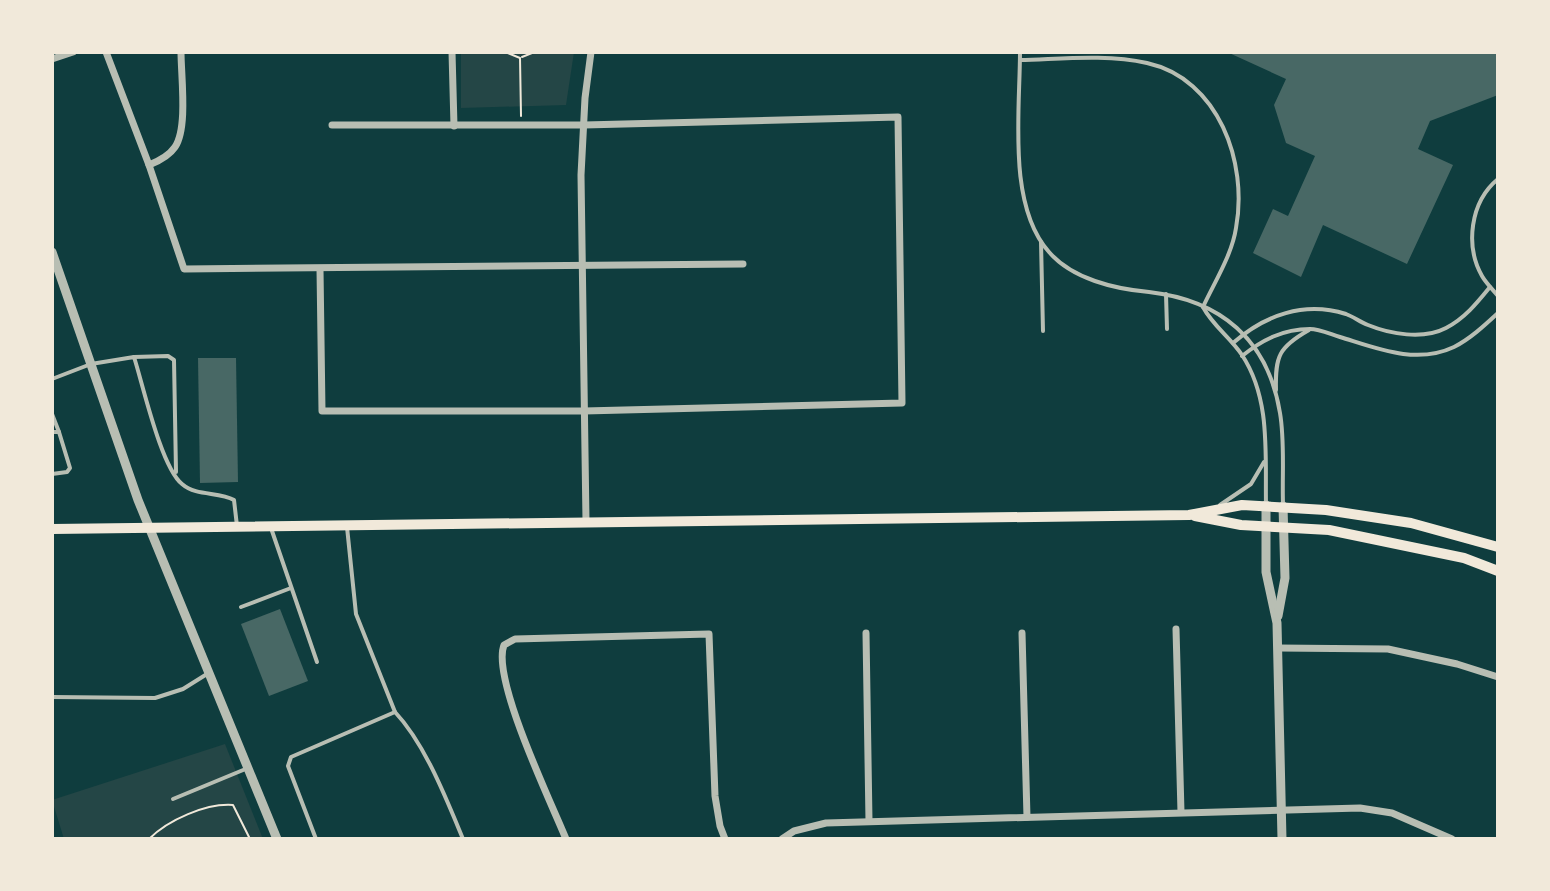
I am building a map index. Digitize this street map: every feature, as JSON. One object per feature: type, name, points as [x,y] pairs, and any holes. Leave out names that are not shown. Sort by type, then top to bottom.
[{"type":"main road","points":[[52,529],[1189,515],[1242,505],[1266,505],[1411,523],[1498,547]]},
{"type":"main road","points":[[1189,515],[1241,525],[1329,530],[1464,558],[1498,571]]},
{"type":"street","points":[[52,59],[73,52]]},
{"type":"street","points":[[106,52],[184,269],[743,264]]},
{"type":"street","points":[[149,165],[166,157],[176,146],[182,127],[181,52]]},
{"type":"street","points":[[452,52],[454,126]]},
{"type":"street","points":[[586,521],[581,175],[591,52]]},
{"type":"street","points":[[320,269],[322,411],[584,411],[902,403],[898,117],[584,125],[332,125]]},
{"type":"street","points":[[52,252],[149,527],[277,839]]},
{"type":"street","points":[[1266,505],[1266,572],[1277,623],[1282,839]]},
{"type":"street","points":[[1277,623],[1285,578],[1283,506]]},
{"type":"street","points":[[1176,629],[1181,812]]},
{"type":"street","points":[[866,633],[869,821]]},
{"type":"street","points":[[1022,633],[1027,817]]},
{"type":"street","points":[[566,839],[515,712],[501,666],[504,645],[522,638],[709,634],[715,796],[725,839]]},
{"type":"street","points":[[1278,648],[1388,649],[1498,677]]},
{"type":"street","points":[[782,839],[794,831],[826,823],[1360,808],[1392,813],[1452,839]]},
{"type":"lane","points":[[1020,52],[1019,168],[1023,196],[1048,252],[1064,265],[1097,282],[1166,294],[1217,311],[1244,334],[1271,377],[1280,413],[1283,506]]},
{"type":"lane","points":[[1020,60],[1116,58],[1151,64],[1185,78],[1214,110],[1235,154],[1240,200],[1236,232],[1203,307]]},
{"type":"lane","points":[[1498,179],[1478,205],[1472,229],[1473,254],[1482,277],[1498,296]]},
{"type":"lane","points":[[1041,239],[1043,331]]},
{"type":"lane","points":[[1233,343],[1267,318],[1312,308],[1346,314],[1388,332],[1412,335],[1443,330],[1468,314],[1490,287]]},
{"type":"lane","points":[[1166,294],[1167,329]]},
{"type":"lane","points":[[1203,307],[1211,323],[1233,343],[1252,373],[1265,416],[1266,505]]},
{"type":"lane","points":[[1242,356],[1254,346],[1285,331],[1313,328],[1380,351],[1435,353],[1455,347],[1498,313]]},
{"type":"lane","points":[[1277,400],[1275,371],[1279,354],[1289,341],[1313,328]]},
{"type":"lane","points":[[52,379],[91,364],[134,357],[168,356],[174,360],[177,477]]},
{"type":"lane","points":[[134,357],[164,453],[181,484],[197,492],[227,496],[234,500],[237,526]]},
{"type":"lane","points":[[52,414],[70,468],[67,472],[52,474]]},
{"type":"lane","points":[[52,432],[59,432]]},
{"type":"lane","points":[[1211,511],[1251,484],[1265,460]]},
{"type":"lane","points":[[269,525],[317,662]]},
{"type":"lane","points":[[347,525],[356,614],[395,712],[406,724],[445,796],[463,839]]},
{"type":"lane","points":[[241,607],[291,588]]},
{"type":"lane","points":[[52,697],[155,698],[183,689],[209,673]]},
{"type":"lane","points":[[316,839],[288,766],[291,757],[395,712]]},
{"type":"lane","points":[[173,799],[248,768]]},
{"type":"path","points":[[505,52],[520,58],[532,53]]},
{"type":"path","points":[[520,58],[521,125]]},
{"type":"path","points":[[173,799],[181,819]]},
{"type":"path","points":[[149,839],[158,830],[222,804],[233,805],[250,839]]},
{"type":"shaded area","points":[[461,52],[574,52],[566,105],[461,108]]},
{"type":"shaded area","points":[[225,744],[263,839],[64,839],[52,800]]},
{"type":"building","points":[[1227,52],[1498,52],[1498,95],[1430,121],[1418,149],[1453,165],[1407,264],[1323,225],[1301,277],[1253,253],[1273,209],[1288,216],[1315,156],[1286,143],[1274,105],[1286,79]]},
{"type":"building","points":[[198,358],[236,358],[238,482],[200,483]]},
{"type":"building","points":[[280,609],[308,681],[269,696],[241,624]]}]
